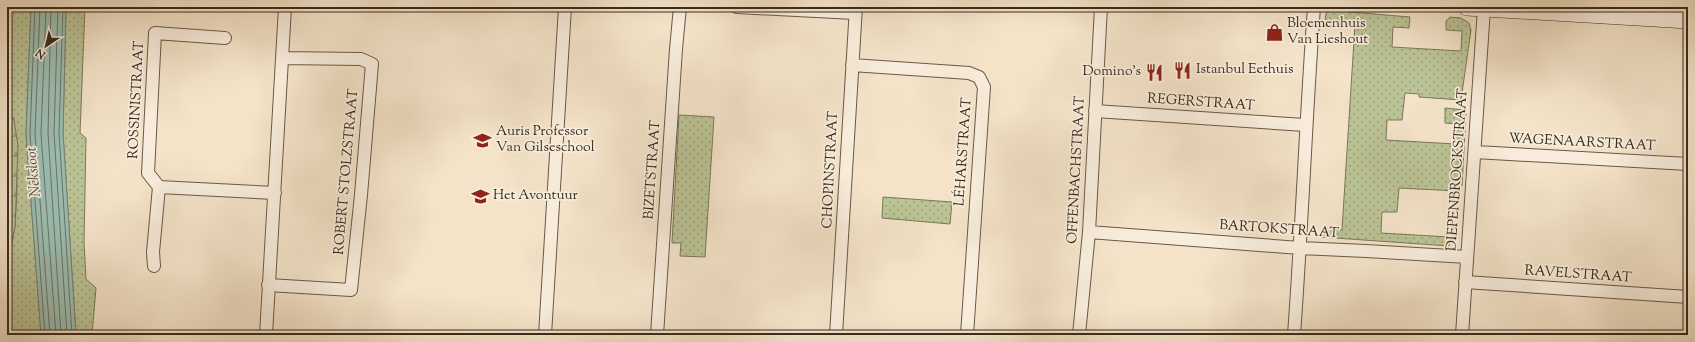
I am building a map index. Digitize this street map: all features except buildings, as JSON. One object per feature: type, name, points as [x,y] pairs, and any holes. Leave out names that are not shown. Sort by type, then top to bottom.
[{"type":"street","points":[[266,335],[275,193],[284,7]]},
{"type":"street","points":[[545,335],[564,7]]},
{"type":"street","name":"BIZETSTRAAT","points":[[657,335],[680,7]]},
{"type":"street","points":[[737,7],[855,10]]},
{"type":"street","name":"OFFENBACHSTRAAT","points":[[1079,335],[1089,232],[1102,7]]},
{"type":"street","points":[[1294,335],[1300,248],[1305,125],[1314,7]]},
{"type":"street","points":[[1467,7],[1686,16]]},
{"type":"street","name":"DIEPENBROCKSTRAAT","points":[[1462,335],[1484,8]]},
{"type":"street","name":"CHOPINSTRAAT","points":[[836,335],[855,10]]},
{"type":"street","name":"ROSSINISTRAAT","points":[[159,187],[148,173],[155,33],[225,38]]},
{"type":"street","name":"ROBERT STOLZSTRAAT","points":[[268,285],[351,290],[372,64],[361,59],[282,58]]},
{"type":"street","name":"LÉHARSTRAAT","points":[[852,65],[969,73],[979,77],[984,88],[967,335]]},
{"type":"street","name":"REGERSTRAAT","points":[[1095,111],[1305,125]]},
{"type":"street","name":"WAGENAARSTRAAT","points":[[1475,152],[1688,164]]},
{"type":"street","points":[[154,266],[153,252],[159,187],[275,193]]},
{"type":"street","name":"BARTOKSTRAAT","points":[[1089,232],[1300,248],[1467,257]]},
{"type":"street","name":"RAVELSTRAAT","points":[[1465,282],[1688,297]]},
{"type":"green space","points":[[7,7],[31,7],[26,134],[41,335],[7,335],[7,254],[15,227],[17,190],[14,120],[7,109]]},
{"type":"green space","points":[[66,7],[85,7],[80,133],[86,138],[84,242],[86,279],[96,288],[92,335],[76,335],[63,133]]},
{"type":"green space","points":[[1327,10],[1410,17],[1409,28],[1393,27],[1392,47],[1461,51],[1462,31],[1446,30],[1446,21],[1450,17],[1461,18],[1469,23],[1471,30],[1461,100],[1419,97],[1419,94],[1405,93],[1402,120],[1387,120],[1386,140],[1455,144],[1457,124],[1445,123],[1445,108],[1464,110],[1466,113],[1462,186],[1457,191],[1399,188],[1397,212],[1382,212],[1381,233],[1450,237],[1449,246],[1321,237],[1322,229],[1342,230],[1355,24],[1335,23],[1325,19]]},
{"type":"green space","points":[[7,109],[14,120],[18,146],[15,227],[7,254]]},
{"type":"green space","points":[[679,115],[714,117],[705,257],[680,256],[681,243],[672,243]]},
{"type":"green space","points":[[883,197],[952,202],[950,224],[882,218]]},
{"type":"water","name":"Neksloot","points":[[31,7],[66,7],[63,133],[76,335],[41,335],[26,134]]},
{"type":"place","name":"Bloemenhuis Van Lieshout","points":[[1274,32]]},
{"type":"place","name":"Istanbul Eethuis","points":[[1183,70]]},
{"type":"place","name":"Domino's","points":[[1154,72]]},
{"type":"place","name":"Auris Professor Van Gilseschool","points":[[483,140]]},
{"type":"place","name":"Het Avontuur","points":[[480,196]]}]
